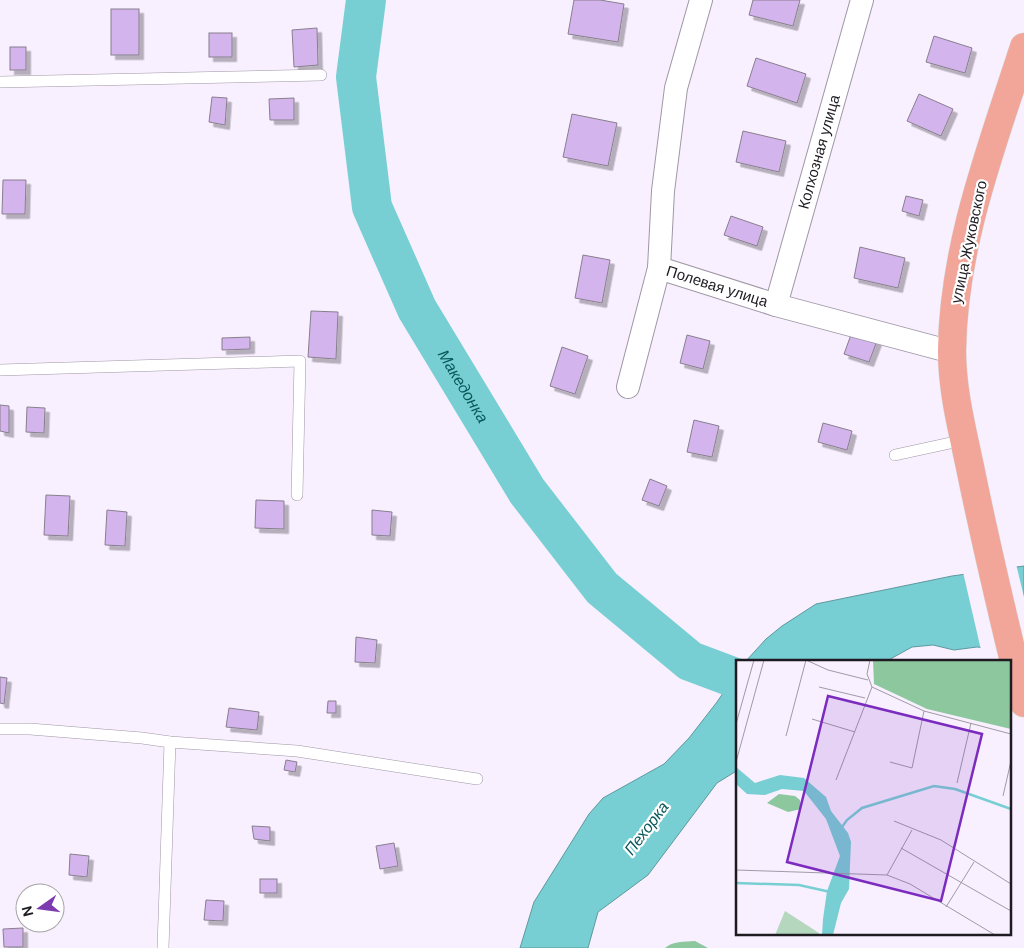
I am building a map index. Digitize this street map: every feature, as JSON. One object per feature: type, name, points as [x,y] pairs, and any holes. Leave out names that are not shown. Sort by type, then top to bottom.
[{"type":"main road","name":"улица Жуковского","points":[[1024,47],[974,203],[961,263],[955,306],[952,352],[956,399],[983,532],[1024,703]]},
{"type":"street","name":"Полевая улица","points":[[700,0],[675,97],[664,183],[659,268],[776,305],[952,352]]},
{"type":"street","name":"Колхозная улица","points":[[776,305],[862,0]]},
{"type":"street","points":[[628,387],[659,268]]},
{"type":"lane","points":[[0,82],[321,75]]},
{"type":"lane","points":[[0,370],[300,360],[297,495]]},
{"type":"lane","points":[[894,455],[965,440]]},
{"type":"lane","points":[[0,729],[67,732],[297,751],[477,779]]},
{"type":"lane","points":[[163,948],[170,742]]},
{"type":"green space","points":[[695,941],[708,948],[665,948],[675,943]]},
{"type":"water","points":[[1024,566],[1024,652],[977,647],[954,650],[933,645],[912,647],[889,660],[747,660],[766,639],[782,626],[816,604],[952,576]]},
{"type":"water","name":"Пехорка","points":[[736,674],[736,771],[717,783],[648,875],[598,912],[588,948],[520,948],[534,902],[589,814],[603,798],[664,764],[689,738]]},
{"type":"pier","points":[[1016,564],[1024,597],[1024,654],[981,650],[963,572]]},
{"type":"building","points":[[574,0],[600,0],[624,4],[618,42],[568,34]]},
{"type":"building","points":[[753,0],[800,0],[793,26],[749,15]]},
{"type":"building","points":[[111,9],[139,9],[139,55],[111,55]]},
{"type":"building","points":[[317,28],[318,65],[294,67],[292,30]]},
{"type":"building","points":[[209,33],[232,33],[232,57],[209,57]]},
{"type":"building","points":[[934,36],[972,48],[965,73],[926,62]]},
{"type":"building","points":[[10,47],[26,47],[26,70],[10,70]]},
{"type":"building","points":[[756,58],[806,74],[797,103],[747,86]]},
{"type":"building","points":[[919,94],[953,109],[941,136],[907,121]]},
{"type":"building","points":[[212,97],[227,98],[225,125],[209,122]]},
{"type":"building","points":[[294,98],[294,120],[270,120],[269,99]]},
{"type":"building","points":[[572,114],[617,123],[608,166],[563,157]]},
{"type":"building","points":[[743,131],[786,141],[779,172],[736,162]]},
{"type":"building","points":[[3,180],[26,180],[25,214],[2,214]]},
{"type":"building","points":[[906,196],[923,200],[919,216],[902,211]]},
{"type":"building","points":[[731,216],[763,227],[757,246],[724,235]]},
{"type":"building","points":[[860,247],[905,258],[898,288],[854,278]]},
{"type":"building","points":[[583,255],[610,260],[602,303],[575,298]]},
{"type":"building","points":[[311,311],[338,312],[336,359],[308,357]]},
{"type":"building","points":[[852,332],[877,341],[869,362],[844,354]]},
{"type":"building","points":[[687,335],[710,341],[703,369],[680,363]]},
{"type":"building","points":[[250,337],[250,349],[222,350],[222,338]]},
{"type":"building","points":[[562,347],[588,356],[575,394],[550,386]]},
{"type":"building","points":[[0,405],[9,406],[9,433],[0,431]]},
{"type":"building","points":[[27,407],[45,408],[44,433],[26,432]]},
{"type":"building","points":[[694,420],[719,426],[712,457],[687,452]]},
{"type":"building","points":[[823,423],[852,431],[847,450],[818,442]]},
{"type":"building","points":[[650,479],[667,486],[659,506],[642,500]]},
{"type":"building","points":[[46,495],[70,496],[68,536],[44,535]]},
{"type":"building","points":[[256,500],[284,501],[284,529],[255,528]]},
{"type":"building","points":[[107,510],[127,512],[125,546],[105,545]]},
{"type":"building","points":[[372,510],[392,512],[390,536],[372,535]]},
{"type":"building","points":[[356,637],[377,640],[375,663],[355,662]]},
{"type":"building","points":[[0,677],[7,678],[4,704],[0,703]]},
{"type":"building","points":[[328,701],[336,701],[336,713],[327,713]]},
{"type":"building","points":[[229,708],[259,712],[257,730],[226,727]]},
{"type":"building","points":[[286,760],[297,762],[295,772],[284,770]]},
{"type":"building","points":[[252,826],[270,827],[270,841],[254,839]]},
{"type":"building","points":[[394,843],[398,866],[380,869],[376,846]]},
{"type":"building","points":[[70,854],[89,856],[87,877],[69,875]]},
{"type":"building","points":[[260,879],[277,879],[277,893],[260,893]]},
{"type":"building","points":[[206,900],[224,901],[223,921],[204,920]]},
{"type":"building","points":[[15,928],[15,933],[23,933],[23,947],[4,947],[3,929]]},
{"type":"waterway","name":"Македонка","points":[[366,0],[356,77],[372,207],[417,309],[527,491],[602,588],[690,661],[736,678]]}]
